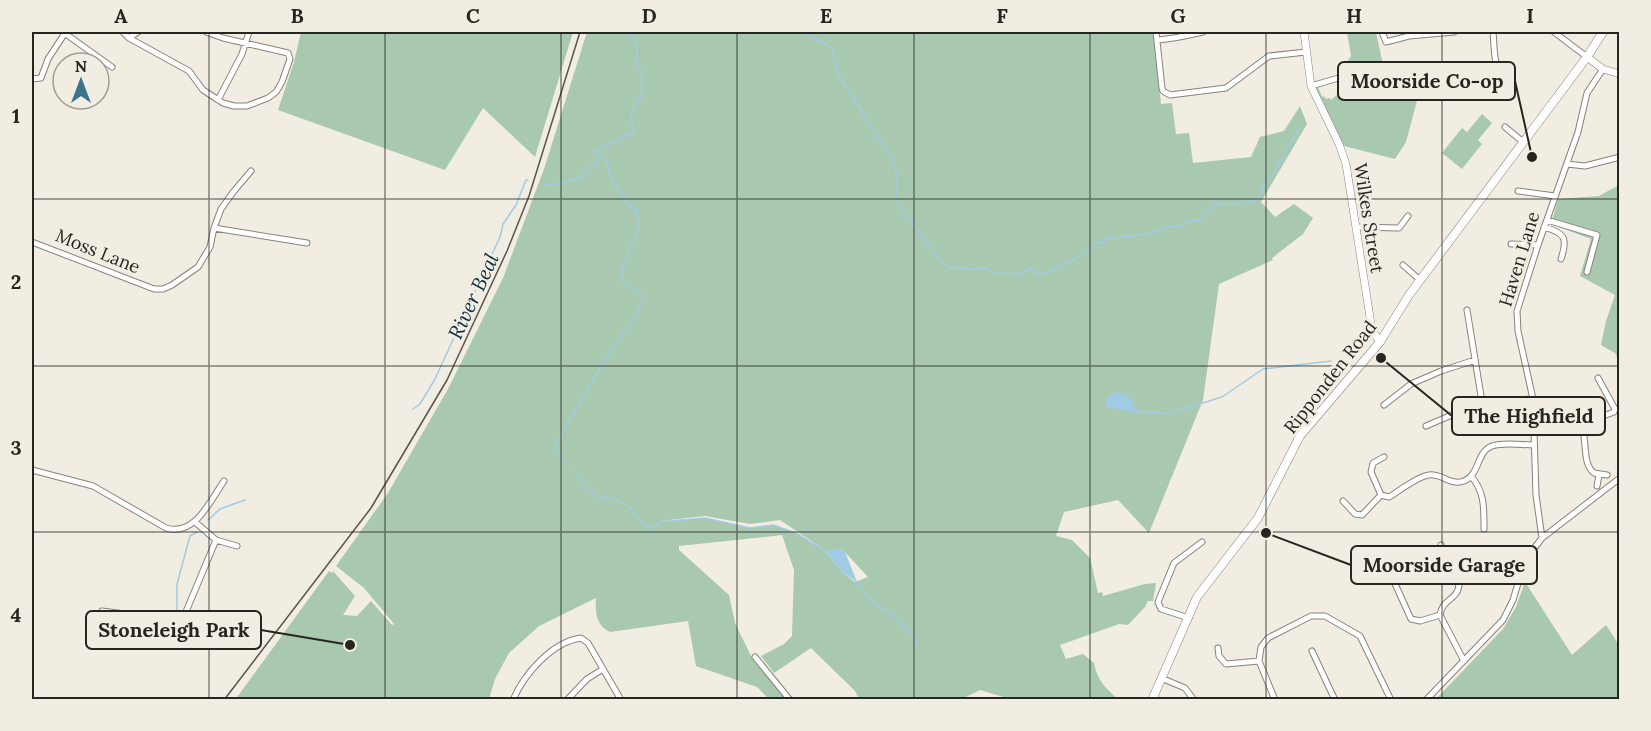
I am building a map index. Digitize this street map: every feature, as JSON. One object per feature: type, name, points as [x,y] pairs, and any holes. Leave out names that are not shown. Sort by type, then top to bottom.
[{"type":"main road","name":"Ripponden Road","points":[[1152,699],[1197,597],[1258,518],[1300,436],[1380,342],[1420,280],[1587,57],[1603,32]]},
{"type":"street","points":[[32,79],[41,78],[48,59],[64,32],[112,67]]},
{"type":"street","points":[[123,32],[129,38],[189,72],[203,90],[218,100],[234,106],[247,106],[268,98],[276,92],[290,59],[288,53],[245,44],[206,32]]},
{"type":"street","points":[[129,38],[138,32]]},
{"type":"street","points":[[218,100],[249,32]]},
{"type":"street","points":[[1156,32],[1162,88],[1170,95],[1226,88],[1269,57],[1306,52]]},
{"type":"street","points":[[1157,40],[1175,39],[1187,33],[1203,32]]},
{"type":"street","name":"Wilkes Street","points":[[1304,32],[1311,86],[1339,144],[1346,164],[1372,330],[1380,342]]},
{"type":"street","points":[[1382,32],[1386,42],[1425,33],[1454,32]]},
{"type":"street","points":[[1493,32],[1498,73],[1508,81]]},
{"type":"street","points":[[1556,32],[1603,69],[1620,74]]},
{"type":"street","name":"Haven Lane","points":[[1542,538],[1536,495],[1533,399],[1517,317],[1538,245],[1578,132],[1587,93],[1603,69]]},
{"type":"street","points":[[1311,86],[1342,77],[1349,78]]},
{"type":"street","points":[[1505,128],[1523,142]]},
{"type":"street","points":[[1567,164],[1585,166],[1620,157]]},
{"type":"street","points":[[251,171],[226,201],[214,228],[307,243]]},
{"type":"street","points":[[1518,191],[1555,196]]},
{"type":"street","points":[[1356,227],[1399,228],[1408,216]]},
{"type":"street","points":[[1547,220],[1597,235],[1587,272]]},
{"type":"street","points":[[1544,227],[1559,232],[1563,236],[1565,247],[1561,259]]},
{"type":"street","name":"Moss Lane","points":[[32,242],[154,290],[172,285],[198,267],[210,247],[214,228]]},
{"type":"street","points":[[1512,244],[1538,245]]},
{"type":"street","points":[[1403,265],[1420,280]]},
{"type":"street","points":[[1467,310],[1482,402]]},
{"type":"street","points":[[1384,405],[1411,384],[1475,360]]},
{"type":"street","points":[[1581,426],[1614,412],[1615,409],[1598,378]]},
{"type":"street","points":[[1426,426],[1482,402],[1533,399]]},
{"type":"street","points":[[1533,419],[1568,417],[1576,420],[1581,426],[1586,465],[1594,473],[1607,475]]},
{"type":"street","points":[[1381,495],[1389,497],[1427,475],[1457,482],[1467,480],[1480,458],[1490,447],[1534,445]]},
{"type":"street","points":[[1381,495],[1371,472],[1373,464],[1384,457]]},
{"type":"street","points":[[32,470],[93,486],[169,529],[185,529],[195,522],[224,481]]},
{"type":"street","points":[[1598,486],[1599,475]]},
{"type":"street","points":[[1471,476],[1478,485],[1483,498],[1484,529]]},
{"type":"street","points":[[1426,699],[1503,620],[1513,600],[1529,555],[1542,538],[1620,478]]},
{"type":"street","points":[[1343,501],[1355,514],[1362,515],[1381,495]]},
{"type":"street","points":[[195,522],[216,540],[237,546]]},
{"type":"street","points":[[102,611],[172,620],[180,619],[185,614],[216,540]]},
{"type":"street","points":[[1189,618],[1161,609],[1158,602],[1174,563],[1202,542]]},
{"type":"street","points":[[1441,545],[1459,590],[1444,603],[1440,615],[1464,661]]},
{"type":"street","points":[[1390,575],[1411,619],[1420,621],[1440,615]]},
{"type":"street","points":[[1274,699],[1258,661],[1261,647],[1268,638],[1311,616],[1324,616],[1360,636],[1391,699]]},
{"type":"street","points":[[513,699],[526,677],[548,655],[574,639],[581,638],[586,641],[621,699]]},
{"type":"street","points":[[1218,648],[1219,656],[1226,664],[1258,661]]},
{"type":"street","points":[[1312,651],[1335,699]]},
{"type":"street","points":[[755,657],[790,699]]},
{"type":"street","points":[[567,699],[587,679],[603,669]]},
{"type":"street","points":[[1161,678],[1185,688],[1194,699]]},
{"type":"green space","points":[[301,32],[573,32],[535,157],[483,108],[445,170],[278,110]]},
{"type":"green space","points":[[587,32],[1153,32],[1161,104],[1172,103],[1176,134],[1189,133],[1193,163],[1251,157],[1260,137],[1284,131],[1300,106],[1307,124],[1261,202],[1275,217],[1294,204],[1313,218],[1303,234],[1272,258],[1273,260],[1219,284],[1203,400],[1149,533],[1118,500],[1064,512],[1056,536],[1072,540],[1090,558],[1098,593],[1102,592],[1103,596],[1156,583],[1153,601],[1148,601],[1128,625],[1119,624],[1060,645],[1066,659],[1083,654],[1094,663],[1103,684],[1118,699],[1010,699],[980,690],[962,699],[859,699],[855,691],[811,648],[774,673],[761,656],[784,644],[792,636],[794,570],[782,535],[679,546],[679,550],[729,595],[735,623],[753,660],[787,699],[769,699],[757,687],[696,666],[688,621],[610,632],[599,622],[596,613],[596,598],[539,626],[509,653],[495,679],[489,699],[235,700],[329,571],[332,573],[333,571],[355,596],[343,615],[357,616],[371,601],[392,625],[394,624],[364,588],[336,566],[388,493],[448,389],[503,278],[544,169]],"holes":[[[705,516],[750,524],[780,520],[826,551],[842,549],[868,577],[855,582],[843,573],[825,551],[796,533],[773,525],[749,528],[706,518],[660,521]]]},
{"type":"green space","points":[[1347,32],[1376,32],[1383,65],[1389,64],[1391,69],[1397,69],[1398,74],[1423,78],[1406,142],[1395,159],[1344,146],[1319,99],[1316,89],[1318,87],[1322,97],[1331,100],[1344,93],[1348,96],[1347,92],[1351,91],[1353,95],[1361,91],[1359,86],[1361,81],[1345,72],[1345,65],[1351,56]]},
{"type":"green space","points":[[1482,114],[1492,123],[1478,140],[1482,144],[1462,169],[1442,153],[1462,128],[1467,132]]},
{"type":"green space","points":[[1619,185],[1619,360],[1615,353],[1601,345],[1615,295],[1580,276],[1591,239],[1551,224],[1558,199],[1599,196]]},
{"type":"green space","points":[[1525,582],[1572,655],[1606,625],[1619,645],[1619,699],[1436,699],[1503,629],[1516,607]]},
{"type":"water","points":[[1116,392],[1125,394],[1133,401],[1132,406],[1140,411],[1140,414],[1107,407],[1105,401],[1109,395]]},
{"type":"water","points":[[841,549],[845,552],[857,582],[843,573],[825,551]]},
{"type":"waterway","name":"River Beal","points":[[543,185],[582,178],[585,170],[597,164],[598,160],[594,152],[634,132],[631,119],[632,110],[642,96],[642,72],[636,61],[638,44],[628,32]]},
{"type":"waterway","points":[[803,32],[831,47],[839,76],[892,159],[897,179],[895,199],[939,259],[949,268],[988,268],[992,273],[1020,274],[1030,268],[1038,274],[1047,273],[1070,262],[1097,243],[1103,243],[1105,239],[1147,234],[1200,220],[1205,212],[1221,203],[1253,202],[1259,197],[1300,127]]},
{"type":"waterway","points":[[567,462],[555,450],[557,442],[606,358],[631,323],[644,298],[622,281],[622,272],[639,225],[636,210],[617,189],[610,175],[608,163],[599,155],[599,149]]},
{"type":"waterway","name":"River Beal","points":[[413,409],[420,404],[435,379],[500,237],[503,224],[516,205],[526,180],[528,180]]},
{"type":"waterway","points":[[1140,411],[1168,414],[1222,397],[1263,369],[1331,361]]},
{"type":"waterway","points":[[572,469],[597,498],[613,500],[629,507],[648,527],[654,528],[661,522],[705,518],[750,528],[773,525],[796,533],[825,551]]},
{"type":"waterway","name":"River Beal","points":[[208,520],[220,509],[245,500]]},
{"type":"waterway","name":"River Beal","points":[[177,610],[177,584],[190,536],[197,532]]},
{"type":"waterway","points":[[856,581],[872,602],[893,615],[915,638],[917,644]]},
{"type":"tram line","points":[[224,700],[371,508],[447,380],[507,251],[529,196],[580,32]]},
{"type":"place","name":"Moorside Co-op","points":[[1532,157]]},
{"type":"place","name":"The Highfield","points":[[1381,358]]},
{"type":"place","name":"Moorside Garage","points":[[1266,533]]},
{"type":"place","name":"Stoneleigh Park","points":[[350,645]]}]
